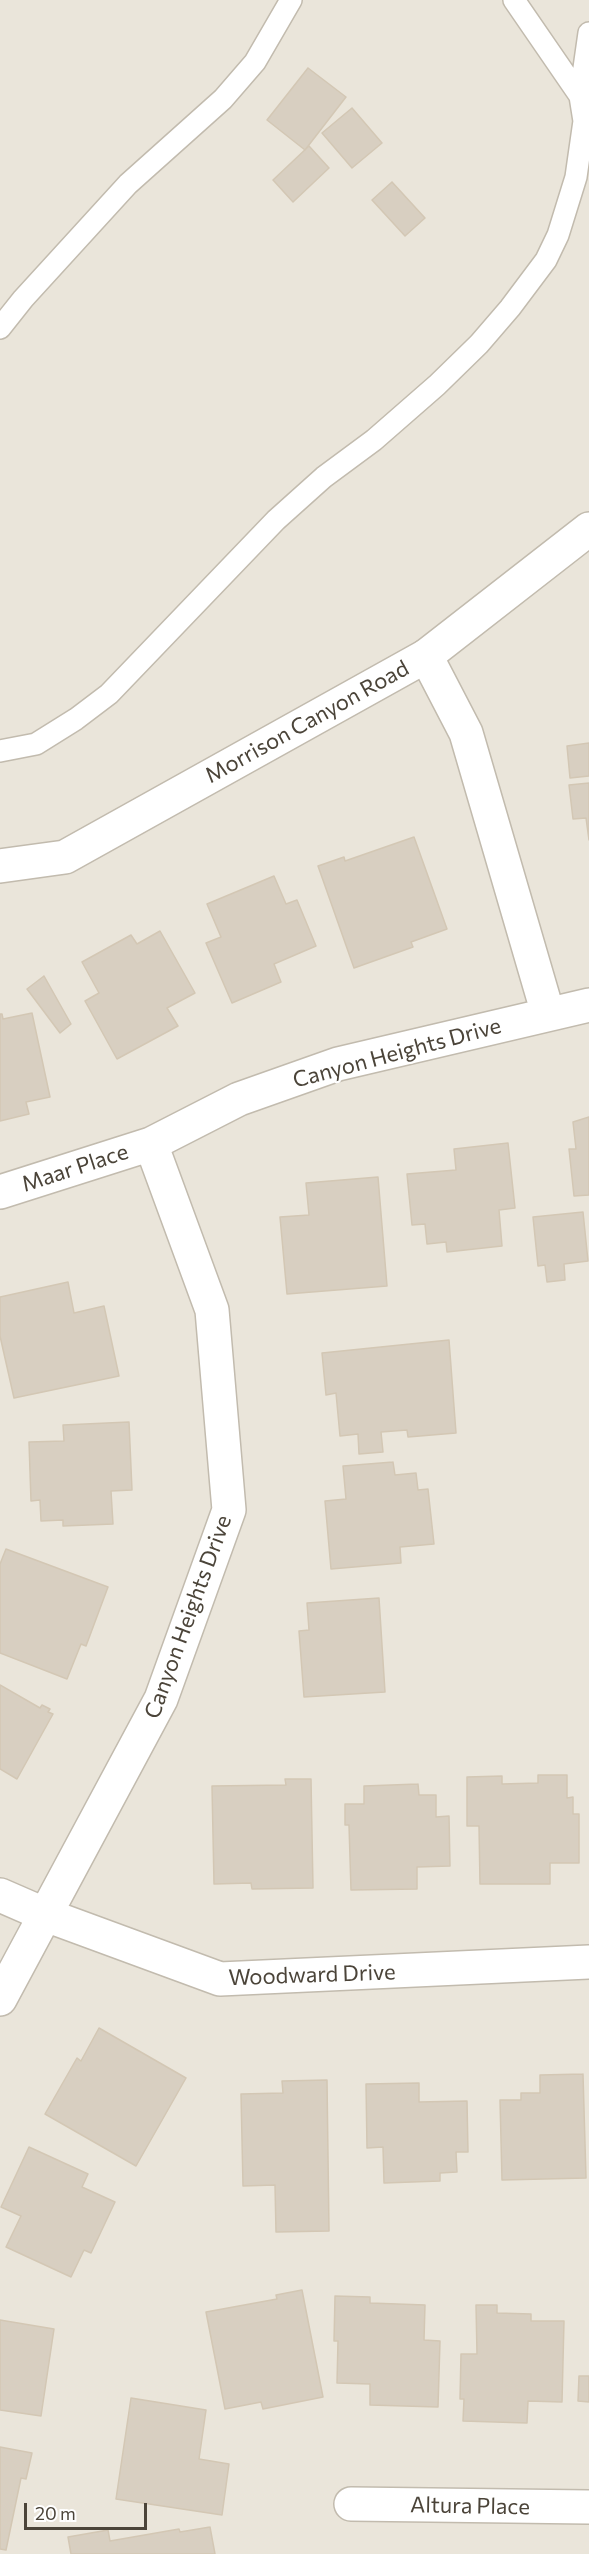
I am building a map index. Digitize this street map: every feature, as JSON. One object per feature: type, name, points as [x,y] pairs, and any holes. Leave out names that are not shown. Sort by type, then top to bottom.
[{"type":"street","name":"Morrison Canyon Road","points":[[0,866],[65,857],[426,656],[589,529]]},
{"type":"street","points":[[426,656],[466,733],[548,1014]]},
{"type":"street","name":"Canyon Heights Drive","points":[[0,1999],[161,1699],[229,1510],[212,1310],[151,1144],[239,1099],[338,1064],[589,1005]]},
{"type":"street","name":"Maar Place","points":[[0,1192],[151,1144]]},
{"type":"street","name":"Woodward Drive","points":[[0,1895],[46,1915],[220,1979],[589,1962]]},
{"type":"street","name":"Altura Place","points":[[351,2504],[589,2507]]},
{"type":"lane","points":[[0,328],[23,299],[128,184],[223,99],[255,62],[291,0]]},
{"type":"lane","points":[[514,0],[580,96]]},
{"type":"lane","points":[[0,751],[36,744],[76,719],[109,694],[276,520],[324,477],[374,440],[479,344],[546,260],[558,235],[576,177],[584,121],[580,96],[589,33]]},
{"type":"shaded area","points":[[0,0],[589,0],[589,2554],[0,2554]]},
{"type":"building","points":[[308,68],[346,97],[305,150],[267,120]]},
{"type":"building","points":[[352,108],[382,143],[352,168],[322,133]]},
{"type":"building","points":[[309,146],[329,168],[293,202],[273,180]]},
{"type":"building","points":[[392,182],[425,218],[405,236],[372,200]]},
{"type":"building","points":[[589,743],[589,776],[570,778],[567,746]]},
{"type":"building","points":[[589,783],[589,840],[586,818],[573,819],[569,785]]},
{"type":"building","points":[[414,837],[447,929],[411,942],[413,947],[354,968],[318,866],[344,857],[345,861]]},
{"type":"building","points":[[274,876],[286,904],[297,900],[316,946],[274,964],[281,982],[232,1003],[206,943],[221,937],[207,904]]},
{"type":"building","points":[[160,931],[195,993],[167,1008],[178,1026],[117,1059],[85,1001],[99,993],[82,962],[131,935],[137,944]]},
{"type":"building","points":[[44,976],[71,1024],[60,1033],[27,989]]},
{"type":"building","points":[[32,1013],[50,1097],[26,1102],[29,1114],[0,1121],[0,1014],[3,1019]]},
{"type":"building","points":[[589,1117],[589,1195],[574,1196],[569,1149],[576,1149],[573,1122]]},
{"type":"building","points":[[508,1143],[515,1208],[499,1210],[502,1246],[447,1252],[446,1242],[427,1244],[425,1224],[412,1225],[407,1174],[456,1170],[454,1149]]},
{"type":"building","points":[[378,1177],[387,1286],[287,1294],[280,1217],[309,1215],[306,1183]]},
{"type":"building","points":[[583,1212],[588,1261],[564,1264],[565,1280],[547,1282],[545,1265],[538,1266],[533,1217]]},
{"type":"building","points":[[68,1282],[74,1313],[104,1306],[119,1376],[14,1398],[0,1336],[0,1297]]},
{"type":"building","points":[[449,1340],[456,1433],[408,1437],[407,1430],[381,1432],[383,1452],[359,1454],[358,1434],[340,1436],[336,1393],[326,1395],[322,1353]]},
{"type":"building","points":[[129,1422],[132,1490],[111,1491],[113,1524],[63,1526],[63,1520],[41,1521],[40,1500],[31,1501],[29,1442],[64,1441],[63,1425]]},
{"type":"building","points":[[393,1462],[395,1475],[416,1473],[418,1490],[428,1489],[434,1544],[400,1547],[401,1563],[331,1569],[325,1501],[346,1499],[343,1466]]},
{"type":"building","points":[[6,1549],[108,1587],[86,1646],[81,1644],[67,1679],[0,1653],[0,1564]]},
{"type":"building","points":[[379,1598],[385,1692],[304,1697],[299,1631],[309,1630],[307,1603]]},
{"type":"building","points":[[0,1685],[40,1708],[42,1705],[50,1709],[48,1712],[53,1714],[17,1779],[0,1769]]},
{"type":"building","points":[[538,1775],[567,1775],[567,1798],[573,1797],[573,1814],[579,1814],[579,1863],[550,1863],[550,1884],[480,1884],[479,1826],[467,1826],[467,1777],[502,1776],[502,1784],[538,1783]]},
{"type":"building","points":[[285,1779],[311,1779],[313,1888],[252,1889],[251,1883],[214,1884],[212,1786],[286,1785]]},
{"type":"building","points":[[418,1784],[419,1795],[436,1795],[436,1817],[449,1816],[450,1866],[417,1867],[417,1889],[351,1890],[349,1825],[345,1825],[345,1804],[364,1804],[364,1786]]},
{"type":"building","points":[[99,2028],[186,2078],[136,2166],[45,2114],[77,2058],[81,2061]]},
{"type":"building","points":[[583,2074],[586,2178],[502,2180],[500,2100],[521,2100],[521,2093],[540,2093],[540,2075]]},
{"type":"building","points":[[327,2080],[329,2231],[276,2232],[275,2185],[243,2186],[241,2094],[283,2093],[282,2081]]},
{"type":"building","points":[[419,2083],[419,2102],[467,2101],[468,2152],[456,2152],[457,2172],[440,2173],[440,2181],[384,2183],[383,2147],[367,2148],[366,2084]]},
{"type":"building","points":[[29,2147],[88,2174],[82,2187],[115,2202],[91,2253],[84,2250],[71,2277],[6,2247],[21,2216],[1,2207]]},
{"type":"building","points":[[302,2290],[323,2397],[263,2409],[261,2402],[225,2409],[206,2312],[277,2299],[276,2295]]},
{"type":"building","points":[[335,2296],[370,2297],[370,2303],[425,2305],[424,2340],[440,2341],[438,2407],[370,2405],[370,2384],[337,2383],[338,2341],[334,2341]]},
{"type":"building","points":[[476,2305],[497,2305],[497,2313],[531,2314],[531,2321],[564,2321],[562,2402],[528,2401],[527,2423],[463,2421],[464,2399],[460,2399],[461,2354],[477,2354]]},
{"type":"building","points":[[0,2320],[54,2329],[41,2416],[0,2410]]},
{"type":"building","points":[[579,2376],[589,2376],[589,2402],[578,2401]]},
{"type":"building","points":[[131,2398],[206,2410],[199,2459],[229,2464],[222,2515],[116,2499]]},
{"type":"building","points":[[0,2447],[32,2453],[26,2479],[21,2478],[6,2550],[0,2549]]},
{"type":"building","points":[[210,2527],[215,2554],[71,2554],[68,2537],[108,2530],[110,2541],[179,2529],[180,2532]]}]
